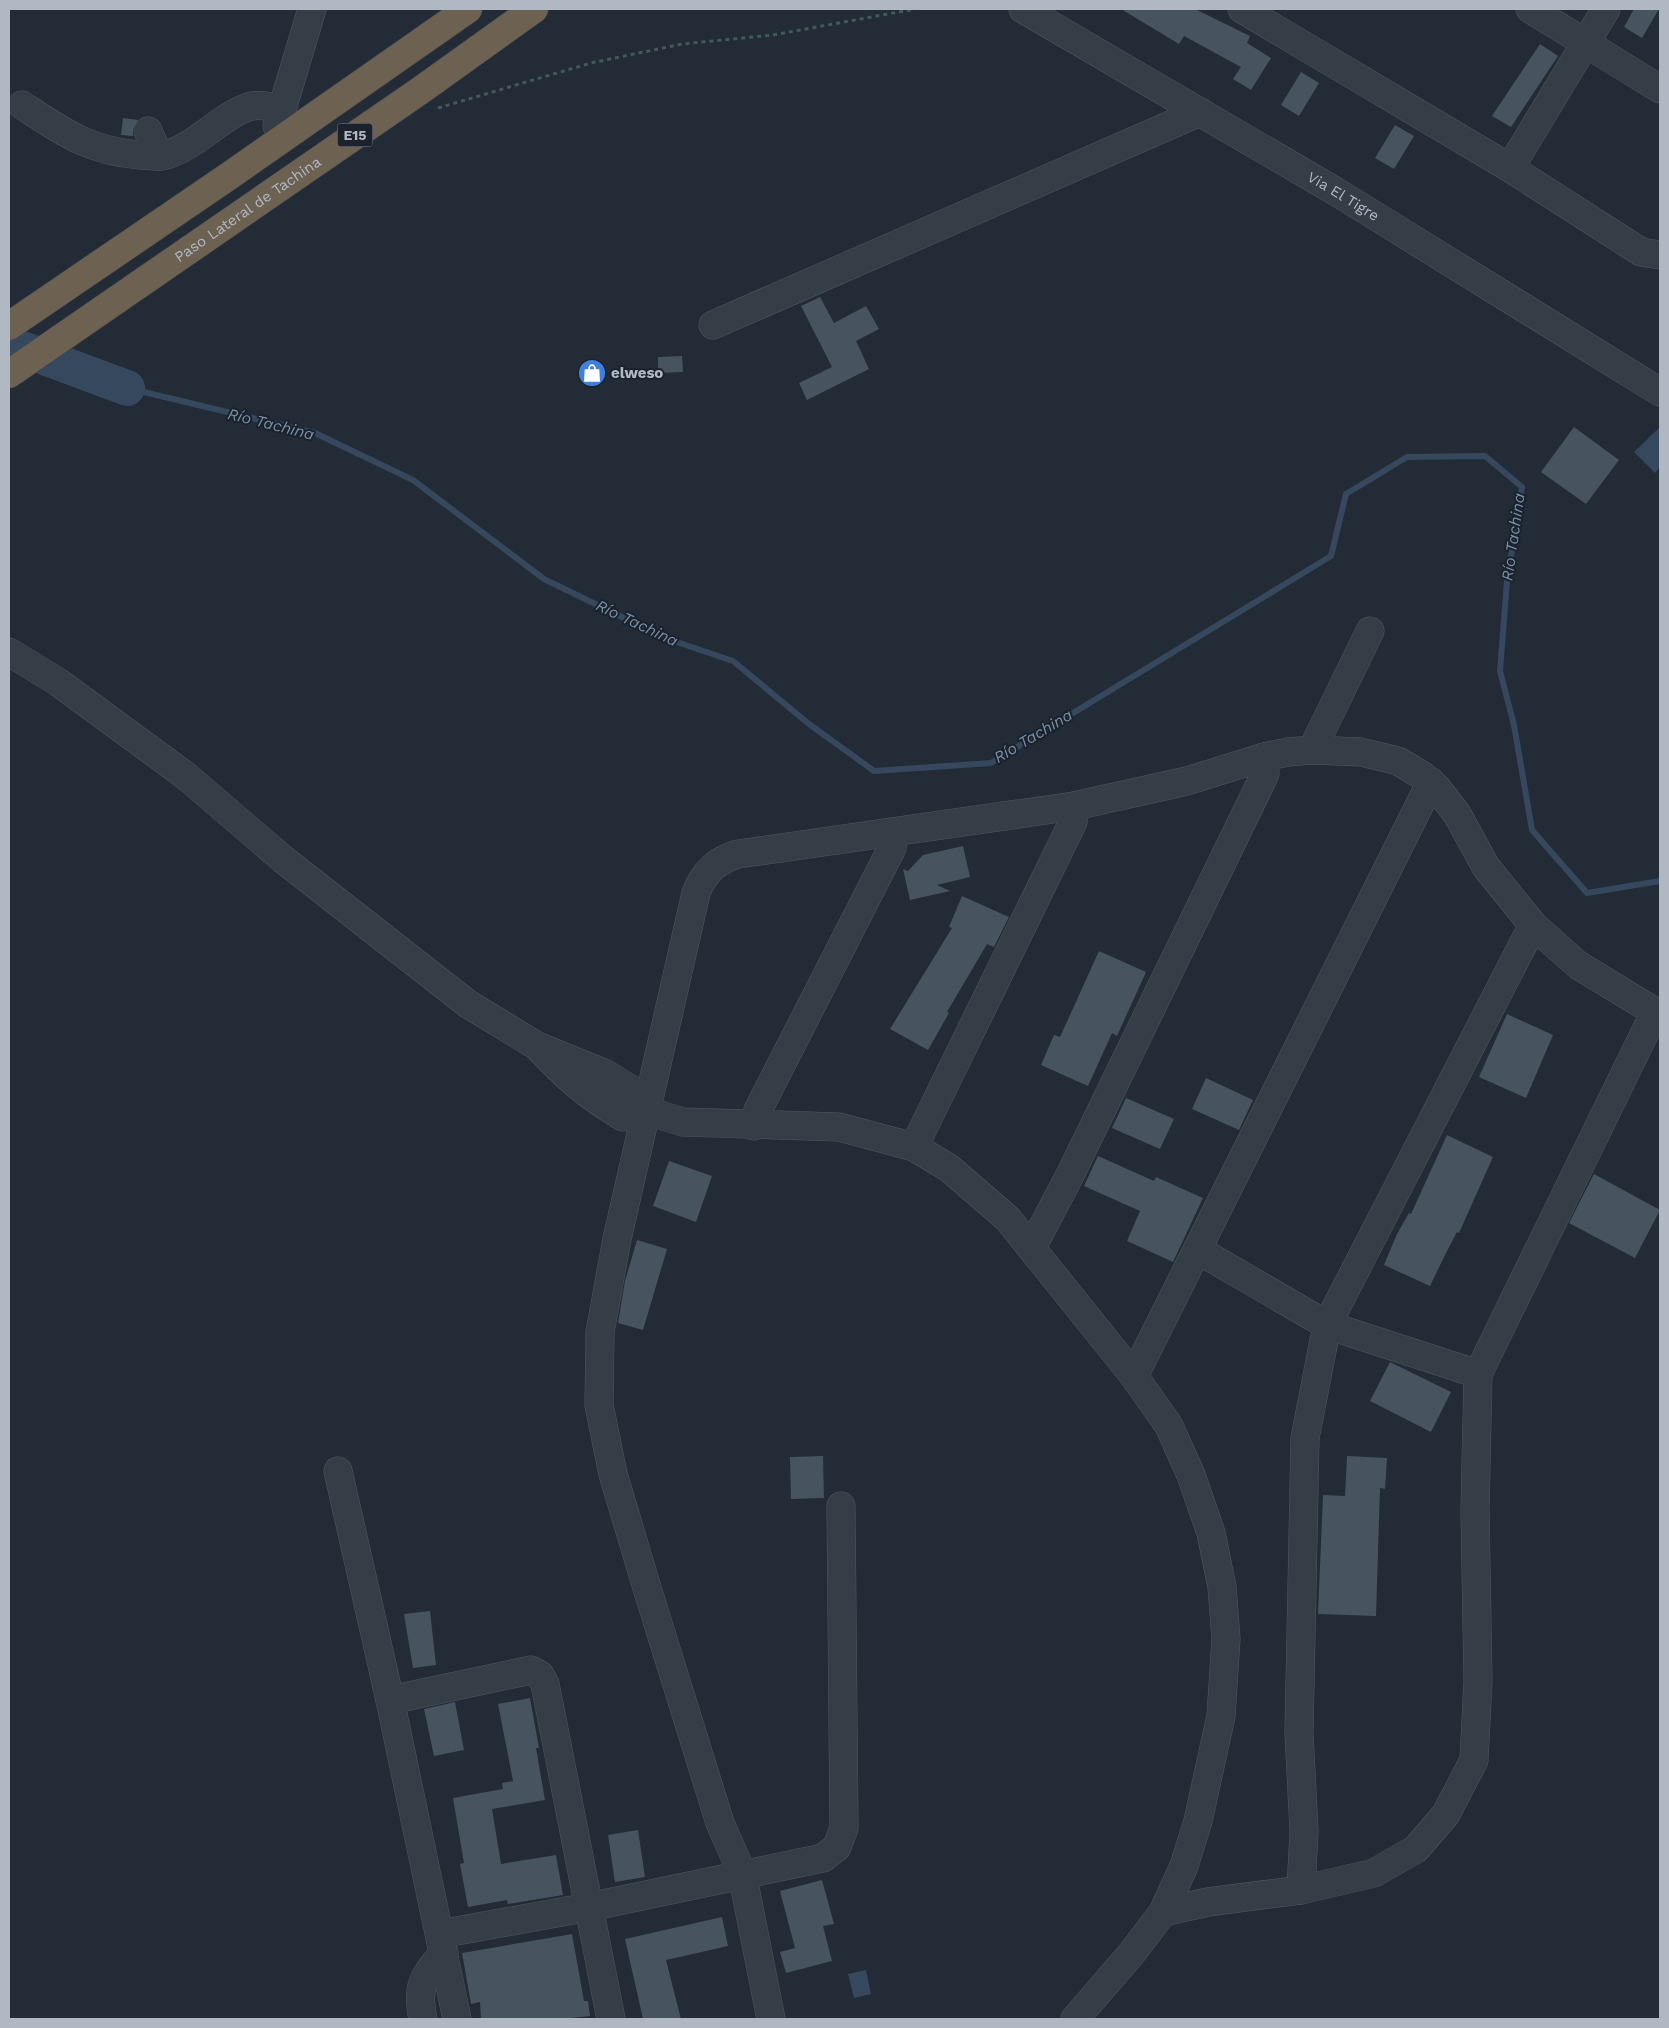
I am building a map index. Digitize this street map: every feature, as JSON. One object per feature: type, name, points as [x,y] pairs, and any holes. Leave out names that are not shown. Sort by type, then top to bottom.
[{"type":"highway","name":"E15","points":[[9,326],[230,176],[468,9]]},
{"type":"highway","name":"Paso Lateral de Tachina","points":[[9,374],[421,90],[534,9]]},
{"type":"highway","points":[[230,176],[251,206]]},
{"type":"street","points":[[271,147],[312,9]]},
{"type":"street","name":"Via El Tigre","points":[[1023,9],[1335,190],[1660,392]]},
{"type":"street","points":[[1530,9],[1660,89]]},
{"type":"street","points":[[1510,168],[1606,9]]},
{"type":"street","points":[[1245,10],[1510,168],[1641,252],[1660,255]]},
{"type":"street","points":[[22,105],[74,139],[127,154],[159,156],[166,156],[201,139],[236,112],[253,106],[267,106],[282,110]]},
{"type":"street","points":[[713,325],[1200,112]]},
{"type":"street","points":[[148,131],[159,156]]},
{"type":"street","points":[[1312,750],[1370,631]]},
{"type":"street","points":[[9,652],[58,682],[186,776],[292,866],[468,1004],[537,1046],[569,1080],[623,1117],[647,1111],[683,1122],[754,1126],[839,1127],[914,1147],[949,1168],[979,1192],[1008,1220],[1134,1376],[1169,1426],[1191,1475],[1211,1533],[1222,1587],[1226,1639],[1221,1716],[1210,1774],[1198,1821],[1184,1866],[1163,1912],[1075,2019]]},
{"type":"street","points":[[771,2019],[742,1873],[720,1823],[646,1588],[613,1474],[599,1405],[600,1332],[616,1239],[696,893],[709,870],[727,857],[738,854],[1074,806],[1187,781],[1264,757],[1312,750],[1384,756],[1411,768],[1431,782],[1448,800],[1491,875],[1533,925],[1578,965],[1658,1013],[1478,1374],[1475,1510],[1478,1681],[1474,1760],[1446,1814],[1416,1849],[1374,1873],[1301,1890],[1208,1902],[1163,1912]]},
{"type":"street","points":[[1028,1244],[1038,1236],[1070,1175],[1265,774],[1264,757]]},
{"type":"street","points":[[1134,1376],[1431,782]]},
{"type":"street","points":[[914,1147],[1073,822],[1074,806]]},
{"type":"street","points":[[754,1126],[758,1110],[892,848],[893,833]]},
{"type":"street","points":[[1301,1890],[1304,1831],[1299,1733],[1305,1438],[1327,1325],[1533,925]]},
{"type":"street","points":[[1198,1250],[1327,1325],[1478,1374]]},
{"type":"street","points":[[338,1471],[390,1700],[457,2019]]},
{"type":"street","points":[[423,2019],[419,2004],[421,1985],[442,1943],[589,1907],[742,1873],[823,1858],[837,1847],[844,1828],[841,1506]]},
{"type":"street","points":[[390,1700],[530,1670],[540,1675],[545,1684],[611,2019]]},
{"type":"path","points":[[433,109],[499,92],[591,63],[682,44],[773,35],[915,9]]},
{"type":"water","points":[[1660,427],[1660,467],[1655,473],[1634,452]]},
{"type":"water","points":[[866,1970],[871,1994],[854,1998],[848,1974]]},
{"type":"building","points":[[1121,9],[1195,9],[1250,36],[1247,43],[1271,58],[1251,90],[1233,79],[1241,67],[1184,36],[1179,44]]},
{"type":"building","points":[[1634,9],[1659,9],[1642,38],[1624,27]]},
{"type":"building","points":[[1540,44],[1558,56],[1511,127],[1492,116]]},
{"type":"building","points":[[1301,72],[1319,83],[1299,116],[1281,105]]},
{"type":"building","points":[[123,118],[138,120],[133,129],[133,136],[121,135]]},
{"type":"building","points":[[1395,125],[1414,136],[1394,169],[1375,158]]},
{"type":"building","points":[[820,297],[834,323],[866,306],[879,329],[856,341],[869,369],[807,400],[799,383],[832,367],[801,306]]},
{"type":"building","points":[[682,356],[683,372],[658,373],[658,357]]},
{"type":"building","points":[[1574,427],[1619,460],[1586,504],[1541,472]]},
{"type":"building","points":[[963,846],[970,877],[937,885],[950,891],[910,900],[903,869],[908,871],[923,855]]},
{"type":"building","points":[[962,896],[1009,917],[994,947],[987,944],[947,1012],[949,1013],[928,1050],[890,1029],[952,928],[949,927]]},
{"type":"building","points":[[1099,951],[1146,972],[1117,1036],[1112,1033],[1088,1086],[1041,1065],[1054,1035],[1060,1037]]},
{"type":"building","points":[[1507,1014],[1553,1035],[1526,1098],[1479,1077]]},
{"type":"building","points":[[1206,1078],[1253,1100],[1239,1130],[1192,1109]]},
{"type":"building","points":[[1126,1098],[1174,1119],[1160,1149],[1112,1128]]},
{"type":"building","points":[[1447,1135],[1493,1157],[1459,1233],[1457,1232],[1430,1286],[1384,1265],[1397,1234],[1409,1213],[1411,1214]]},
{"type":"building","points":[[1098,1156],[1154,1181],[1156,1177],[1203,1198],[1173,1262],[1127,1241],[1140,1211],[1084,1186]]},
{"type":"building","points":[[669,1161],[712,1176],[696,1222],[653,1206]]},
{"type":"building","points":[[1594,1174],[1660,1210],[1635,1258],[1569,1223]]},
{"type":"building","points":[[637,1240],[667,1249],[643,1330],[618,1323],[625,1281]]},
{"type":"building","points":[[1390,1362],[1451,1392],[1431,1432],[1370,1401]]},
{"type":"building","points":[[823,1456],[824,1498],[791,1499],[790,1457]]},
{"type":"building","points":[[1347,1456],[1387,1458],[1385,1489],[1380,1488],[1376,1616],[1318,1614],[1323,1495],[1345,1496]]},
{"type":"building","points":[[430,1611],[436,1665],[413,1668],[404,1614]]},
{"type":"building","points":[[530,1698],[539,1748],[536,1748],[545,1800],[492,1809],[501,1864],[556,1855],[563,1895],[508,1904],[507,1900],[468,1907],[460,1864],[464,1863],[453,1798],[503,1789],[502,1783],[513,1781],[498,1704]]},
{"type":"building","points":[[455,1702],[464,1750],[434,1756],[424,1709]]},
{"type":"building","points":[[638,1830],[645,1877],[615,1882],[608,1835]]},
{"type":"building","points":[[822,1880],[834,1924],[823,1926],[832,1961],[786,1973],[780,1952],[795,1948],[780,1891]]},
{"type":"building","points":[[722,1917],[728,1946],[666,1960],[681,2019],[643,2019],[625,1939]]},
{"type":"building","points":[[572,1934],[584,2001],[588,2001],[590,2016],[562,2019],[481,2019],[480,2002],[471,2004],[462,1953]]},
{"type":"waterway","name":"Río Tachina","points":[[9,344],[127,388]]},
{"type":"waterway","name":"Río Tachina","points":[[127,388],[315,433],[413,480],[544,579],[665,638],[733,661],[809,724],[874,771],[991,763],[1331,556],[1346,494],[1407,457],[1485,456],[1522,487],[1507,581],[1500,671],[1514,725],[1532,830],[1587,893],[1660,881]]},
{"type":"place","name":"elweso","points":[[592,373]]}]
